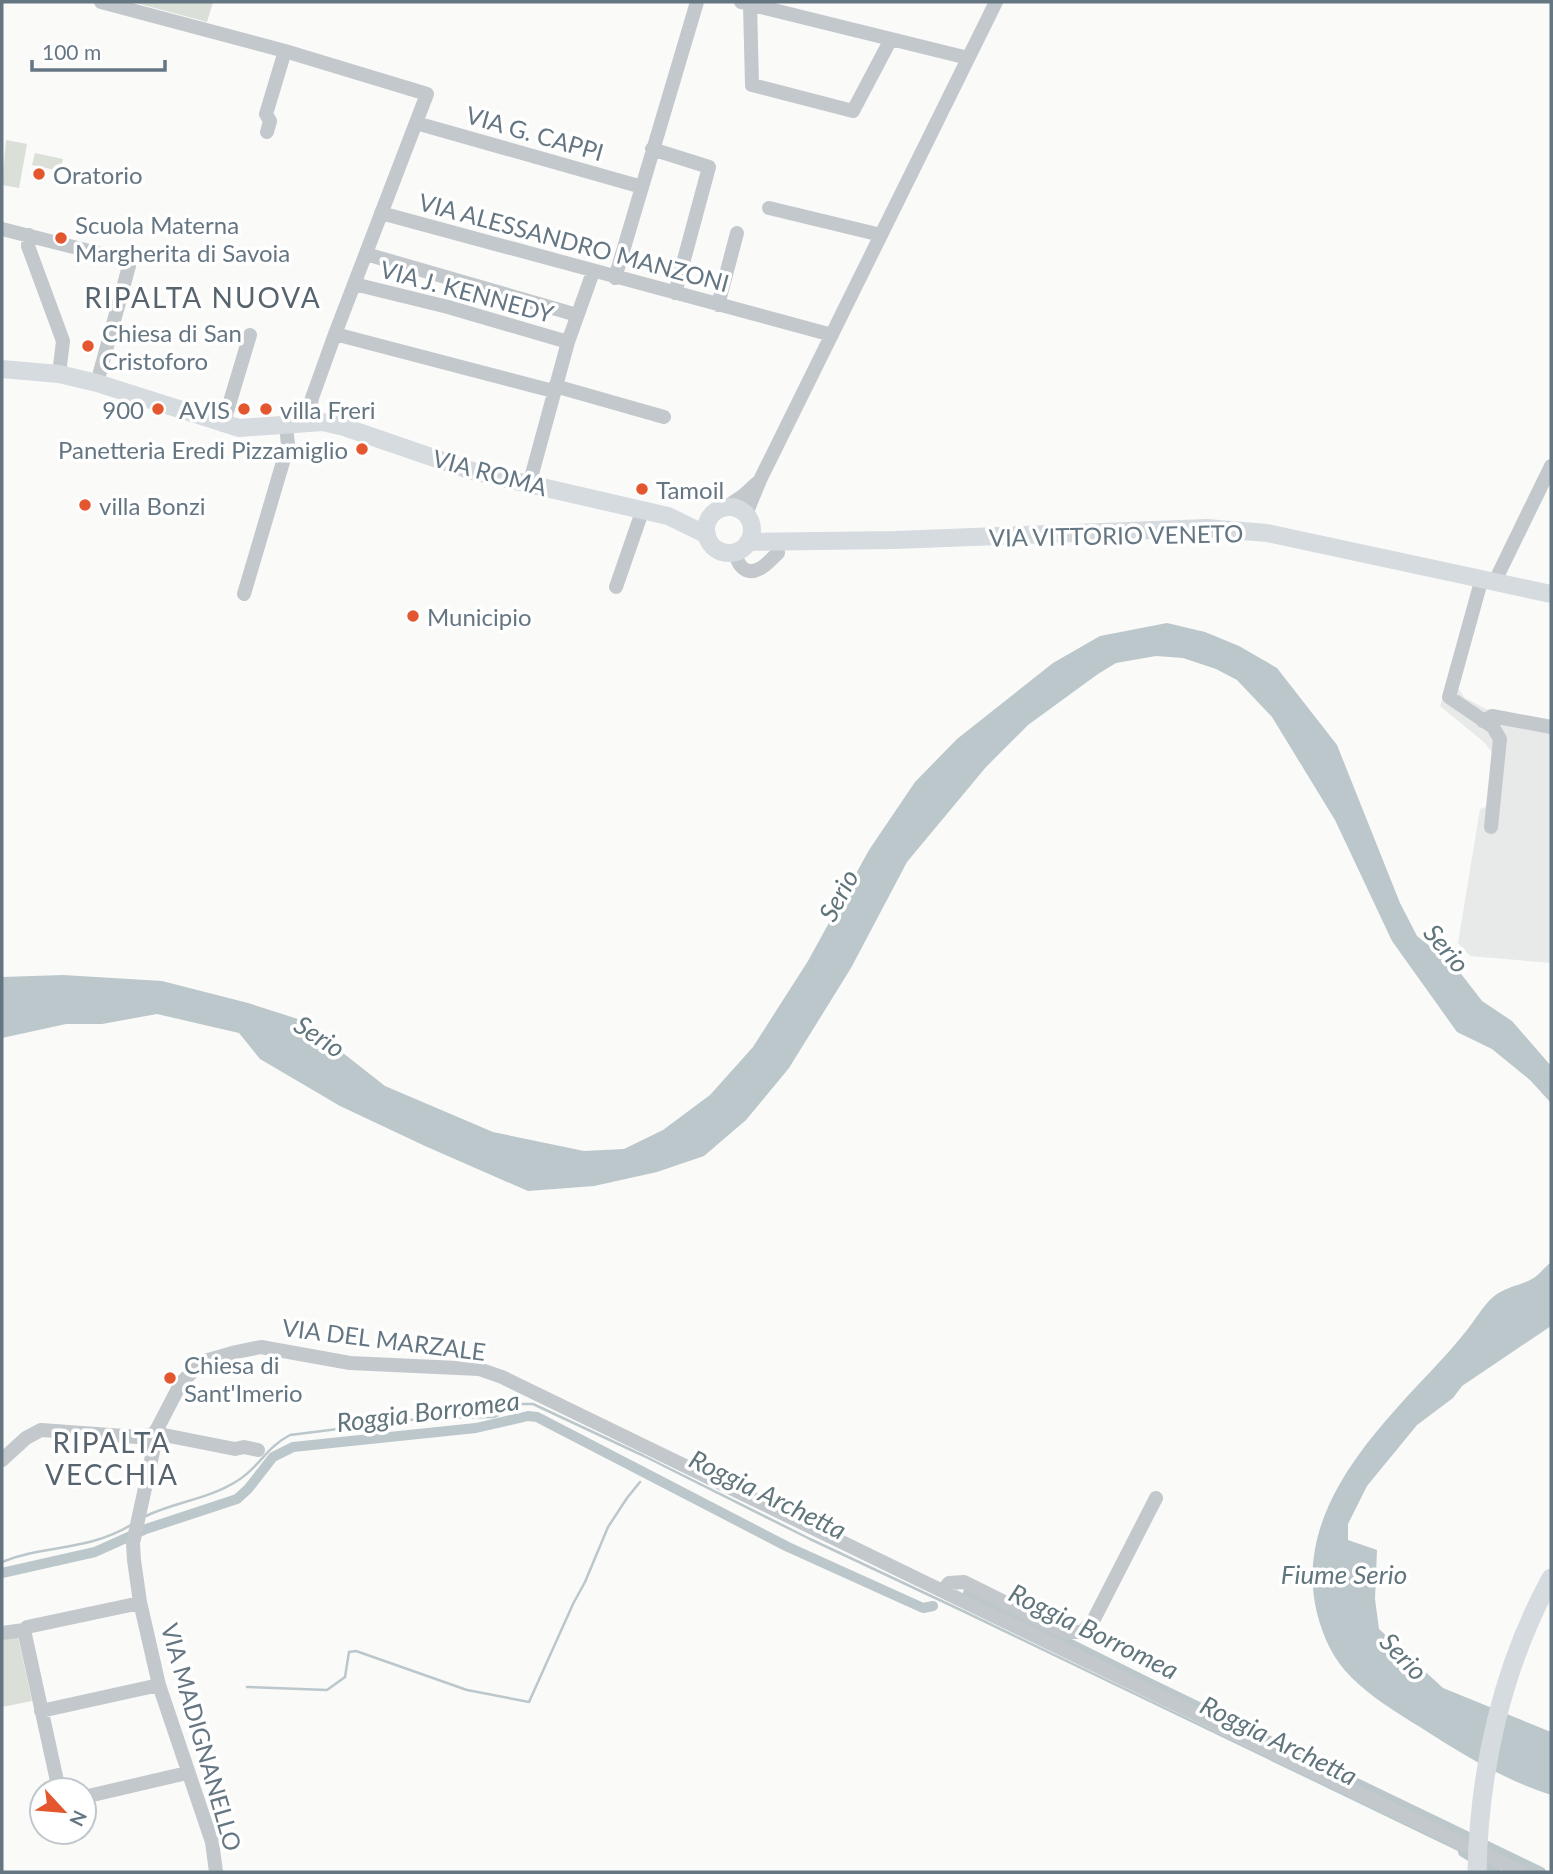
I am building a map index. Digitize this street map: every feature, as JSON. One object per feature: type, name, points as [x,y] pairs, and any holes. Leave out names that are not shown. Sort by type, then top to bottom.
[{"type":"highway","points":[[1477,1872],[1477,1851],[1492,1734],[1514,1660],[1551,1578]]},
{"type":"main road","points":[[2,369],[59,374],[97,383],[223,425],[239,428],[286,425]]},
{"type":"main road","name":"VIA ROMA","points":[[286,425],[323,422],[344,427],[471,471],[643,509],[708,527]]},
{"type":"main road","points":[[726,507],[740,510],[745,534],[721,551],[715,547],[708,527],[719,509],[726,507]]},
{"type":"main road","name":"VIA VITTORIO VENETO","points":[[745,534],[840,541],[1207,528],[1238,530],[1267,533],[1551,594]]},
{"type":"street","points":[[101,2],[285,51],[427,94],[335,334],[312,398],[307,422]]},
{"type":"street","points":[[615,278],[697,2]]},
{"type":"street","points":[[778,553],[758,570],[742,568],[736,561],[760,480],[996,2]]},
{"type":"street","points":[[891,39],[853,111],[752,85],[745,3],[891,39],[968,58]]},
{"type":"street","points":[[267,132],[270,121],[266,114],[285,51]]},
{"type":"street","name":"VIA G. CAPPI","points":[[416,123],[642,187]]},
{"type":"street","points":[[652,149],[709,167],[675,293]]},
{"type":"street","points":[[769,208],[881,235]]},
{"type":"street","name":"VIA ALESSANDRO MANZONI","points":[[382,213],[832,335]]},
{"type":"street","points":[[2,229],[128,261],[129,266],[97,383]]},
{"type":"street","points":[[718,304],[737,233]]},
{"type":"street","points":[[29,235],[28,246],[63,341],[59,374]]},
{"type":"street","points":[[366,254],[577,315]]},
{"type":"street","points":[[529,485],[568,342],[593,272]]},
{"type":"street","name":"VIA J. KENNEDY","points":[[354,284],[448,307],[568,342]]},
{"type":"street","points":[[335,334],[664,417]]},
{"type":"street","points":[[223,425],[250,335]]},
{"type":"street","points":[[244,594],[288,445],[286,425]]},
{"type":"street","points":[[1491,827],[1501,747],[1497,732],[1449,697],[1488,580],[1551,466]]},
{"type":"street","points":[[726,507],[760,480]]},
{"type":"street","points":[[616,587],[643,509]]},
{"type":"street","points":[[1483,721],[1492,716],[1551,727]]},
{"type":"street","name":"VIA DEL MARZALE","points":[[185,1377],[208,1360],[261,1347],[349,1363],[479,1369],[513,1383],[1521,1872]]},
{"type":"street","name":"VIA MADIGNANELLO","points":[[185,1377],[153,1433],[153,1447],[133,1543],[140,1603],[159,1685],[215,1853],[216,1872]]},
{"type":"street","points":[[2,1460],[26,1438],[41,1430],[138,1437],[153,1433],[234,1449],[244,1447],[258,1450]]},
{"type":"street","points":[[943,1591],[949,1583],[964,1582],[1059,1629],[1082,1632],[1093,1621],[1156,1498]]},
{"type":"street","points":[[2,1633],[140,1603]]},
{"type":"street","points":[[24,1630],[56,1776]]},
{"type":"street","points":[[41,1711],[159,1685]]},
{"type":"street","points":[[98,1794],[187,1773]]},
{"type":"shaded area","points":[[132,2],[213,2],[207,22]]},
{"type":"shaded area","points":[[6,140],[27,144],[19,188],[2,185]]},
{"type":"shaded area","points":[[35,153],[63,159],[60,171],[32,165]]},
{"type":"shaded area","points":[[1446,687],[1457,687],[1465,698],[1486,709],[1551,722],[1551,963],[1470,956],[1458,943],[1480,809],[1489,806],[1494,755],[1485,743],[1440,706]]},
{"type":"shaded area","points":[[18,1637],[32,1701],[2,1707],[2,1640]]},
{"type":"water","name":"Serio","points":[[1167,623],[1205,632],[1239,646],[1277,668],[1337,745],[1400,903],[1417,936],[1455,966],[1482,1001],[1512,1021],[1551,1066],[1551,1103],[1530,1080],[1492,1049],[1457,1032],[1392,941],[1335,820],[1272,717],[1237,680],[1216,669],[1183,658],[1156,656],[1116,663],[1098,674],[1028,725],[986,767],[907,862],[851,968],[789,1068],[746,1120],[704,1156],[657,1172],[594,1186],[528,1191],[340,1106],[260,1059],[239,1033],[157,1014],[102,1024],[66,1024],[2,1038],[2,977],[63,975],[162,981],[301,1020],[385,1086],[493,1132],[584,1151],[624,1149],[663,1130],[710,1095],[753,1047],[808,961],[869,850],[915,782],[957,739],[1053,663],[1100,636]]},
{"type":"water","name":"Fiume Serio","points":[[1551,1262],[1551,1326],[1462,1386],[1453,1398],[1417,1425],[1367,1486],[1348,1524],[1348,1540],[1377,1550],[1375,1599],[1379,1629],[1443,1688],[1551,1732],[1551,1795],[1517,1782],[1468,1756],[1393,1710],[1351,1677],[1339,1663],[1326,1639],[1317,1613],[1313,1577],[1316,1543],[1327,1510],[1362,1450],[1459,1340],[1493,1297],[1532,1279]]},
{"type":"waterway","name":"Roggia Archetta","points":[[146,1516],[226,1487],[245,1476],[274,1446],[290,1435],[426,1418],[494,1417],[521,1404],[533,1404],[1463,1852]]},
{"type":"waterway","name":"Roggia Borromea","points":[[2,1573],[95,1552],[146,1529],[237,1499],[273,1457],[293,1447],[476,1428],[528,1416],[537,1417],[788,1547],[923,1608],[933,1606]]},
{"type":"waterway","points":[[247,1687],[327,1690],[345,1677],[349,1652],[356,1651],[467,1690],[529,1702],[608,1527],[640,1482]]},
{"type":"waterway","name":"Roggia Archetta","points":[[2,1562],[34,1552],[98,1540],[131,1525]]},
{"type":"waterway","name":"Roggia Borromea","points":[[968,1593],[1541,1872]]},
{"type":"waterway","name":"Roggia Archetta","points":[[1463,1852],[1496,1872]]},
{"type":"place","name":"Oratorio","points":[[39,174]]},
{"type":"place","name":"Scuola Materna Margherita di Savoia","points":[[61,238]]},
{"type":"place","name":"Chiesa di San Cristoforo","points":[[88,346]]},
{"type":"place","name":"900","points":[[158,409]]},
{"type":"place","name":"AVIS","points":[[244,409]]},
{"type":"place","name":"villa Freri","points":[[266,409]]},
{"type":"place","name":"Panetteria Eredi Pizzamiglio","points":[[362,449]]},
{"type":"place","name":"Tamoil","points":[[642,489]]},
{"type":"place","name":"villa Bonzi","points":[[85,505]]},
{"type":"place","name":"Municipio","points":[[413,616]]},
{"type":"place","name":"Chiesa di Sant'Imerio","points":[[170,1378]]},
{"type":"district","name":"RIPALTA NUOVA","points":[[203,297]]},
{"type":"district","name":"RIPALTA VECCHIA","points":[[112,1458]]}]
